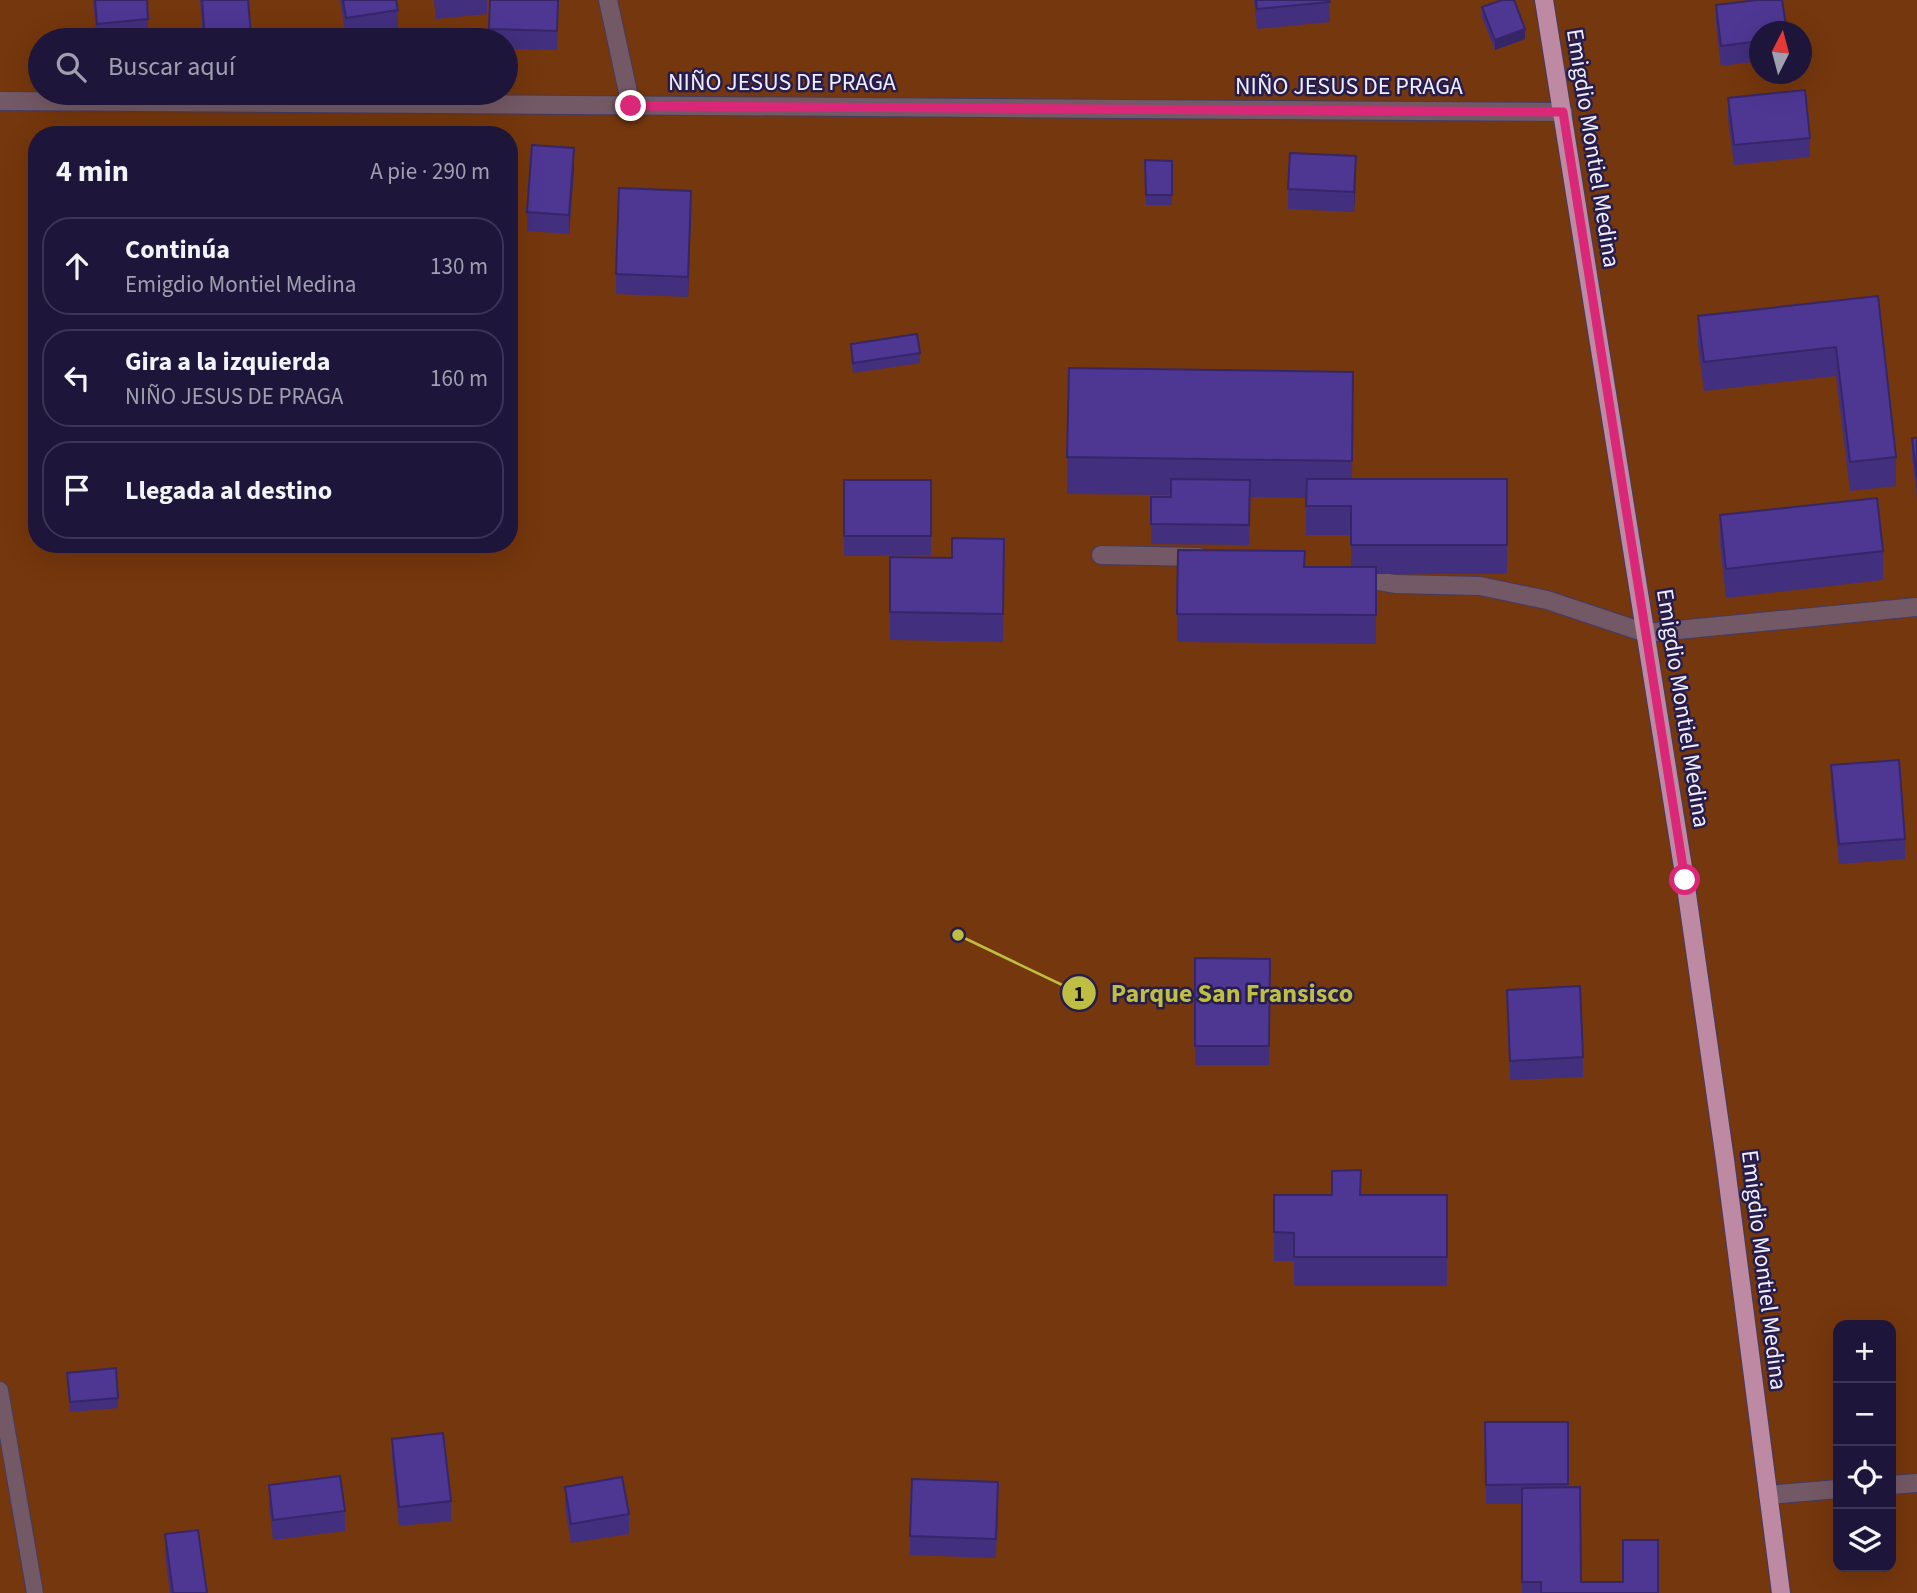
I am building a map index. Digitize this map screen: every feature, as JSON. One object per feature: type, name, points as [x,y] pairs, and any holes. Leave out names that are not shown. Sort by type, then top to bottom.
[{"type":"main road","name":"Emigdio Montiel Medina","points":[[1544,0],[1685,880],[1726,1160],[1781,1593]]},
{"type":"street","points":[[608,0],[631,106]]},
{"type":"street","name":"NIÑO JESUS DE PRAGA","points":[[0,101],[28,101]]},
{"type":"street","name":"NIÑO JESUS DE PRAGA","points":[[505,105],[1563,112]]},
{"type":"street","points":[[1101,555],[1210,557]]},
{"type":"street","points":[[1343,575],[1395,584],[1480,586],[1547,600],[1646,633],[1917,607]]},
{"type":"street","points":[[1896,1485],[1917,1483]]},
{"type":"street","points":[[1768,1495],[1833,1489]]},
{"type":"lane","points":[[0,1390],[36,1593]]},
{"type":"shaded area","points":[[0,0],[1917,0],[1917,1593],[0,1593]]},
{"type":"building","points":[[95,0],[147,0],[148,19],[97,24]]},
{"type":"building","points":[[202,0],[248,0],[250,28],[204,28]]},
{"type":"building","points":[[343,0],[396,0],[398,10],[346,18]]},
{"type":"building","points":[[490,0],[558,0],[557,31],[489,28]]},
{"type":"building","points":[[1256,0],[1329,0],[1330,2],[1257,9]]},
{"type":"building","points":[[1502,0],[1514,0],[1525,29],[1495,40],[1482,7]]},
{"type":"building","points":[[1782,0],[1785,21],[1749,21],[1749,42],[1721,46],[1716,5]]},
{"type":"building","points":[[1805,90],[1810,138],[1734,145],[1728,98]]},
{"type":"building","points":[[532,145],[574,148],[569,215],[527,212]]},
{"type":"building","points":[[1290,153],[1356,156],[1354,192],[1288,189]]},
{"type":"building","points":[[1145,160],[1172,161],[1172,195],[1146,195]]},
{"type":"building","points":[[619,188],[691,191],[688,277],[616,274]]},
{"type":"building","points":[[1878,296],[1896,457],[1850,462],[1836,347],[1704,362],[1698,316]]},
{"type":"building","points":[[917,334],[920,353],[853,363],[851,344]]},
{"type":"building","points":[[1069,368],[1353,372],[1352,461],[1067,457]]},
{"type":"building","points":[[1912,438],[1917,438],[1917,478]]},
{"type":"building","points":[[1171,479],[1250,480],[1249,525],[1151,524],[1151,497],[1171,497]]},
{"type":"building","points":[[1307,479],[1507,479],[1507,545],[1351,545],[1351,506],[1306,506]]},
{"type":"building","points":[[844,480],[931,480],[931,536],[844,536]]},
{"type":"building","points":[[1877,498],[1883,551],[1726,569],[1720,515]]},
{"type":"building","points":[[952,538],[1004,539],[1003,614],[890,612],[890,557],[952,558]]},
{"type":"building","points":[[1178,550],[1305,551],[1304,567],[1376,567],[1376,615],[1177,614]]},
{"type":"building","points":[[1899,760],[1905,839],[1839,844],[1831,765]]},
{"type":"building","points":[[1195,958],[1270,959],[1269,1046],[1195,1046]]},
{"type":"building","points":[[1580,986],[1583,1057],[1510,1061],[1507,990]]},
{"type":"building","points":[[1361,1170],[1360,1195],[1447,1195],[1447,1257],[1294,1257],[1294,1233],[1274,1232],[1274,1195],[1332,1195],[1332,1171]]},
{"type":"building","points":[[116,1368],[118,1398],[70,1402],[67,1373]]},
{"type":"building","points":[[1485,1422],[1568,1422],[1568,1484],[1486,1485]]},
{"type":"building","points":[[443,1433],[451,1501],[399,1507],[392,1439]]},
{"type":"building","points":[[340,1476],[345,1511],[273,1520],[269,1485]]},
{"type":"building","points":[[622,1477],[629,1514],[571,1524],[565,1487]]},
{"type":"building","points":[[912,1479],[998,1482],[996,1539],[910,1536]]},
{"type":"building","points":[[1580,1487],[1581,1582],[1623,1582],[1623,1540],[1658,1540],[1658,1593],[1541,1593],[1541,1582],[1522,1582],[1522,1488]]},
{"type":"building","points":[[198,1530],[207,1593],[173,1593],[165,1534]]},
{"type":"place","name":"Parque San Fransisco","points":[[958,935]]},
{"type":"route","points":[[631,106],[1563,112],[1685,880]]}]
